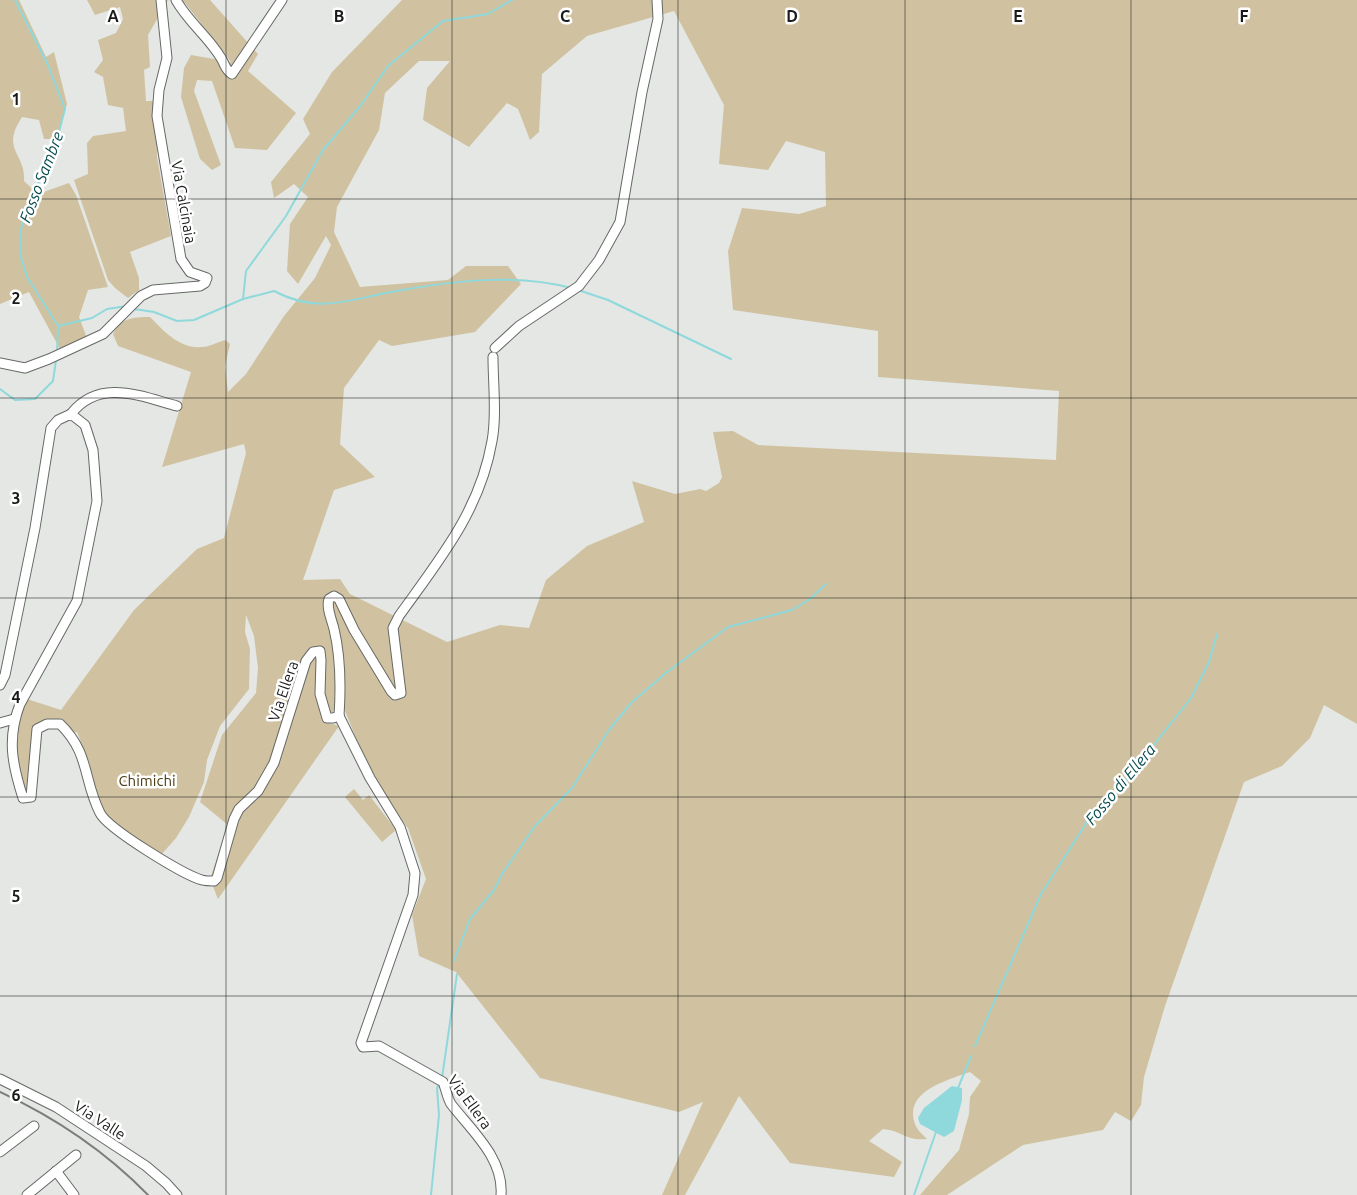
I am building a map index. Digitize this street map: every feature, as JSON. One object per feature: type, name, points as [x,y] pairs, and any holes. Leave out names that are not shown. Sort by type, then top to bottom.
[{"type":"street","name":"Via Calcinaia","points":[[0,363],[25,368],[49,359],[103,334],[140,296],[153,290],[200,286],[205,283],[207,278],[190,272],[185,267],[177,245],[157,116],[159,90],[167,58],[161,0]]},
{"type":"street","points":[[176,0],[184,15],[207,40],[222,59],[226,69],[232,74],[282,0]]},
{"type":"street","points":[[339,716],[342,677],[335,632],[328,606],[329,599],[334,596],[339,599],[354,630],[391,691],[396,695],[400,693],[393,628],[399,616],[456,535],[479,492],[492,440],[494,352],[519,326],[579,286],[607,246],[622,214],[642,92],[658,19],[657,0]]},
{"type":"street","points":[[0,685],[5,675],[35,528],[51,428],[58,420],[71,414],[81,402],[105,391],[123,392],[177,406]]},
{"type":"street","points":[[0,724],[14,719],[20,704],[77,601],[97,501],[93,450],[85,424],[71,414]]},
{"type":"street","name":"Via Ellera","points":[[14,719],[11,747],[23,798],[30,798],[37,729],[47,724],[60,724],[74,737],[84,762],[90,791],[105,820],[150,853],[202,880],[212,881],[217,878],[234,819],[239,809],[258,791],[274,763],[306,661],[313,652],[320,651],[322,660],[320,694],[327,718],[339,716],[370,778],[397,819],[415,873],[413,895],[361,1044],[363,1047],[379,1046],[439,1080],[450,1102],[475,1131],[488,1150],[498,1173],[501,1195]]},
{"type":"street","name":"Via Valle","points":[[0,1079],[56,1107],[146,1166],[177,1195]]},
{"type":"street","points":[[0,1152],[34,1126]]},
{"type":"street","points":[[27,1195],[76,1155]]},
{"type":"street","points":[[56,1171],[74,1195]]},
{"type":"green space","points":[[0,0],[19,0],[46,57],[54,52],[67,104],[57,139],[44,139],[39,120],[22,117],[13,137],[13,145],[24,171],[24,181],[38,194],[69,183],[76,195],[108,287],[88,290],[79,317],[87,338],[60,349],[29,292],[0,304]]},
{"type":"green space","points":[[87,0],[168,0],[148,35],[150,67],[144,70],[146,101],[156,101],[157,157],[171,236],[130,252],[139,278],[139,290],[128,298],[108,280],[74,180],[88,174],[87,143],[93,136],[126,131],[123,108],[108,105],[103,77],[94,72],[103,60],[98,40],[116,33],[123,19],[120,7],[95,15]]},
{"type":"green space","points":[[168,0],[210,0],[258,54],[248,71],[296,113],[267,150],[235,148],[212,81],[197,80],[194,91],[221,165],[212,170],[200,159],[181,97],[184,68],[191,55],[231,62],[185,3]]},
{"type":"green space","name":"Chimichi","points":[[402,0],[1357,0],[1357,724],[1324,705],[1310,738],[1282,766],[1244,782],[1165,1006],[1144,1077],[1141,1105],[1131,1121],[1115,1112],[1103,1130],[1023,1145],[947,1195],[920,1195],[959,1150],[969,1114],[970,1097],[981,1081],[970,1072],[940,1083],[921,1095],[915,1103],[913,1113],[915,1124],[927,1139],[914,1139],[883,1129],[869,1141],[902,1162],[894,1177],[790,1163],[739,1096],[685,1195],[662,1195],[703,1102],[679,1112],[540,1078],[456,972],[419,956],[412,915],[426,879],[408,828],[375,785],[343,706],[338,704],[333,712],[324,714],[323,721],[339,726],[218,899],[210,879],[228,825],[200,802],[222,735],[256,693],[258,668],[254,636],[246,615],[245,632],[250,649],[249,689],[220,726],[207,760],[204,782],[189,817],[176,838],[161,855],[139,843],[110,821],[95,793],[89,762],[77,732],[73,733],[59,721],[39,724],[28,794],[24,794],[17,757],[16,735],[27,699],[61,710],[134,610],[197,549],[224,538],[246,453],[244,444],[162,467],[191,372],[118,346],[113,334],[123,322],[138,317],[150,317],[173,338],[186,345],[205,347],[225,340],[230,344],[225,366],[228,392],[246,374],[284,316],[315,278],[331,245],[326,236],[298,284],[287,271],[290,224],[308,197],[294,184],[274,198],[271,182],[310,134],[303,119],[332,72]],"holes":[[[674,11],[724,105],[719,164],[768,170],[786,141],[825,152],[826,206],[799,214],[742,208],[728,251],[733,310],[878,331],[878,377],[1059,391],[1056,460],[758,445],[733,431],[713,432],[722,477],[719,483],[706,491],[700,489],[675,494],[632,481],[644,522],[587,546],[546,580],[529,628],[500,625],[447,642],[350,594],[340,579],[303,580],[334,490],[375,477],[340,444],[344,388],[379,340],[392,346],[475,332],[521,284],[508,266],[466,266],[448,280],[360,287],[334,232],[337,207],[379,130],[385,93],[419,61],[450,61],[427,88],[423,120],[469,147],[507,103],[518,109],[530,140],[539,132],[542,74],[587,36]]]},
{"type":"green space","points":[[354,789],[363,800],[369,795],[396,830],[382,842],[345,797]]},
{"type":"water","points":[[952,1086],[962,1088],[962,1100],[954,1131],[944,1137],[920,1124],[918,1118],[924,1108]]},
{"type":"waterway","name":"Fosso Sambre","points":[[15,0],[47,63],[65,109],[54,151],[31,198],[21,228],[21,257],[27,277],[58,326],[57,353]]},
{"type":"waterway","points":[[134,309],[154,312],[177,321],[194,320],[243,299],[246,271],[286,216],[323,150],[361,105],[388,66],[443,21],[488,14],[512,0]]},
{"type":"waterway","points":[[243,299],[274,291],[306,302],[320,304],[335,303],[418,287],[484,280],[550,283],[571,288]]},
{"type":"waterway","points":[[578,290],[608,300],[731,359]]},
{"type":"waterway","points":[[58,326],[92,318],[107,309],[127,306]]},
{"type":"waterway","name":"Fosso Sambre","points":[[0,389],[15,400],[35,399],[53,381],[56,360]]},
{"type":"waterway","points":[[454,961],[470,919],[494,890],[502,874],[535,826],[572,788],[609,730],[631,703],[667,672],[728,627],[792,610],[810,599],[826,584]]},
{"type":"waterway","name":"Fosso di Ellera","points":[[975,1046],[1041,894],[1092,814],[1115,794],[1191,698],[1209,662],[1217,634]]},
{"type":"waterway","points":[[442,1078],[457,974]]},
{"type":"waterway","name":"Fosso di Ellera","points":[[958,1088],[971,1056]]},
{"type":"waterway","points":[[431,1195],[439,1115],[437,1088],[440,1082]]},
{"type":"waterway","name":"Fosso di Ellera","points":[[914,1195],[936,1132]]},
{"type":"railway","points":[[0,1092],[41,1113],[79,1137],[115,1164],[148,1195]]}]
